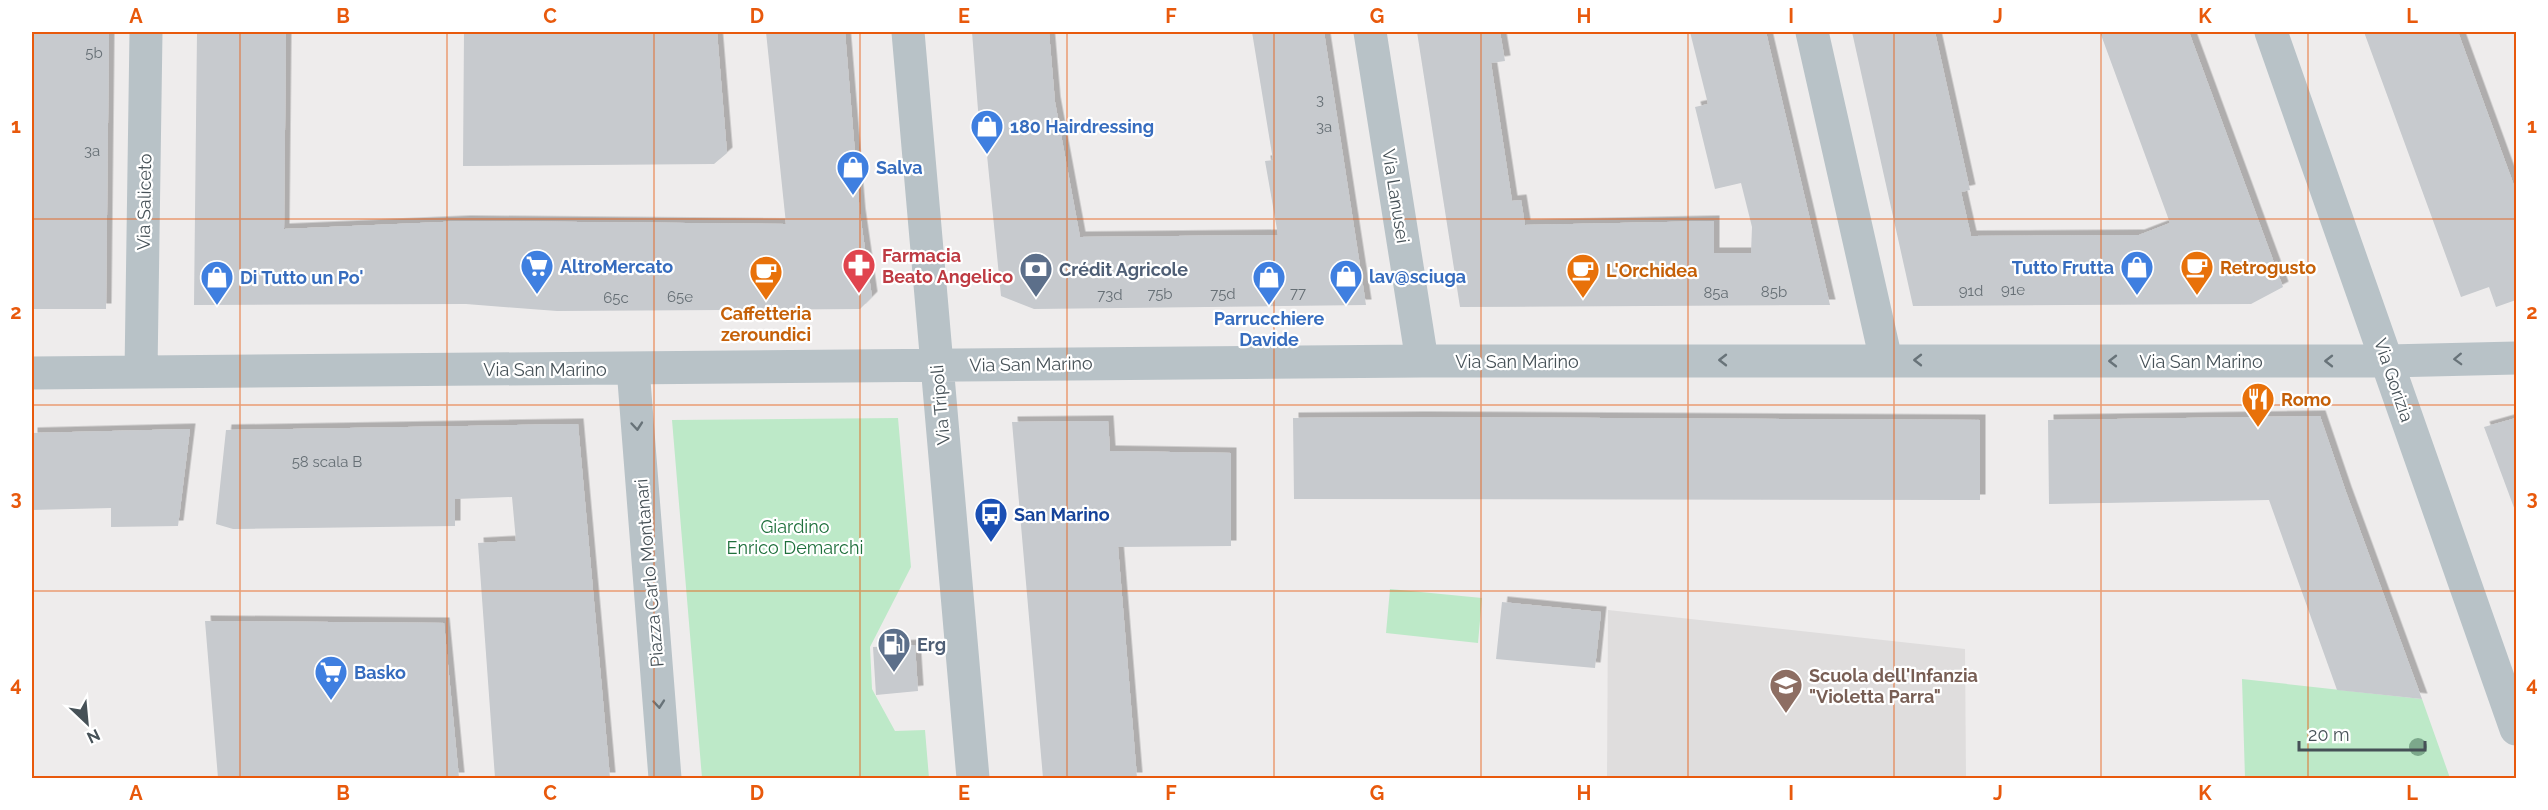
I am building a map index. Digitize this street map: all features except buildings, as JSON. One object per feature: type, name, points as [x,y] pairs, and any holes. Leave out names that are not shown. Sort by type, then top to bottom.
[{"type":"street","name":"Via Saliceto","points":[[141,372],[146,32]]},
{"type":"street","name":"Via Tripoli","points":[[909,32],[973,778]]},
{"type":"street","name":"Via Lanusei","points":[[1370,32],[1422,361]]},
{"type":"street","points":[[1812,32],[1886,360]]},
{"type":"street","name":"Via Gorizia","points":[[2271,32],[2517,729]]},
{"type":"street","name":"Via San Marino","points":[[32,373],[1422,361],[2388,361],[2517,358]]},
{"type":"street","name":"Piazza Carlo Montanari","points":[[633,368],[665,778]]},
{"type":"shaded area","name":"Scuola dell'Infanzia \"Violetta Parra\"","points":[[1608,610],[1965,649],[1966,778],[1607,778]]},
{"type":"green space","name":"Giardino Enrico Demarchi","points":[[898,418],[911,567],[870,647],[872,689],[895,731],[925,730],[929,778],[702,778],[672,420]]},
{"type":"green space","points":[[1390,589],[1482,598],[1478,643],[1386,633]]},
{"type":"green space","points":[[2242,679],[2422,699],[2450,778],[2245,778]]},
{"type":"place","name":"180 Hairdressing","points":[[987,155]]},
{"type":"place","name":"Salva","points":[[853,196]]},
{"type":"place","name":"Farmacia Beato Angelico","points":[[859,294]]},
{"type":"place","name":"AltroMercato","points":[[537,295]]},
{"type":"place","name":"Tutto Frutta","points":[[2137,296]]},
{"type":"place","name":"Retrogusto","points":[[2197,296]]},
{"type":"place","name":"Crédit Agricole","points":[[1036,298]]},
{"type":"place","name":"L'Orchidea","points":[[1583,299]]},
{"type":"place","name":"Caffetteria zeroundici","points":[[766,301]]},
{"type":"place","name":"lav@sciuga","points":[[1346,305]]},
{"type":"place","name":"Di Tutto un Po'","points":[[217,306]]},
{"type":"place","name":"Parrucchiere Davide","points":[[1269,306]]},
{"type":"place","name":"Romo","points":[[2258,428]]},
{"type":"place","name":"San Marino","points":[[991,543]]},
{"type":"place","name":"Erg","points":[[894,673]]},
{"type":"place","name":"Basko","points":[[331,701]]},
{"type":"place","name":"Scuola dell'Infanzia \"Violetta Parra\"","points":[[1786,714]]}]
